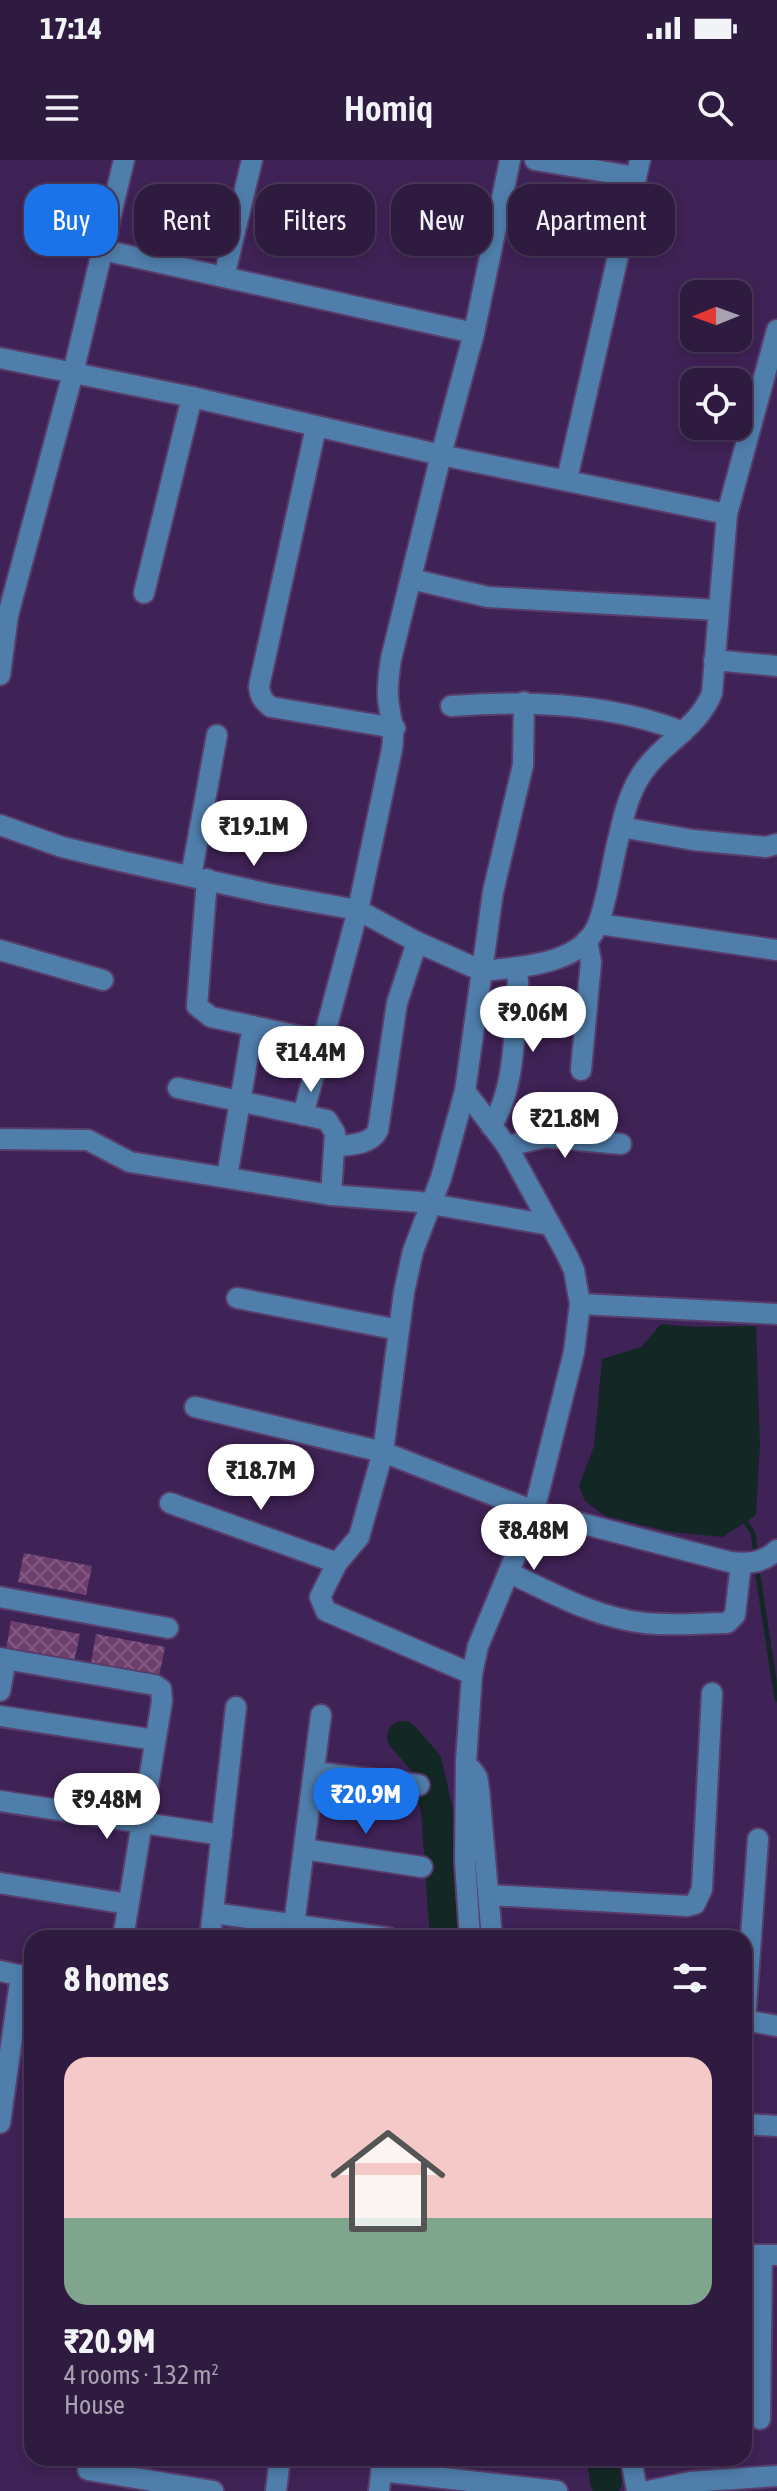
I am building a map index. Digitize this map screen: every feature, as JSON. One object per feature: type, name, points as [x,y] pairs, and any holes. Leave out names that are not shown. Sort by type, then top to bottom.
[{"type":"street","points":[[118,186],[124,160]]},
{"type":"street","points":[[224,277],[252,160]]},
{"type":"street","points":[[303,1115],[358,910],[395,728],[388,698],[388,680],[441,455],[474,333],[510,160]]},
{"type":"street","points":[[535,160],[638,169],[567,479]]},
{"type":"street","points":[[118,253],[474,333]]},
{"type":"street","points":[[0,675],[8,615],[102,256]]},
{"type":"street","points":[[581,1070],[593,932],[630,797],[640,776],[655,757],[705,709],[712,693],[727,514],[777,330]]},
{"type":"street","points":[[0,358],[727,514]]},
{"type":"street","points":[[144,593],[192,397]]},
{"type":"street","points":[[316,427],[259,694],[271,707],[395,728]]},
{"type":"street","points":[[411,579],[469,594],[516,600],[718,610]]},
{"type":"street","points":[[714,660],[777,666]]},
{"type":"street","points":[[451,706],[524,702],[627,715],[683,732]]},
{"type":"street","points":[[472,1674],[326,1611],[320,1597],[337,1563],[359,1537],[383,1452],[413,1251],[441,1178],[465,1091],[493,892],[523,765],[524,702]]},
{"type":"street","points":[[217,735],[199,878],[197,1006],[211,1017],[321,1041]]},
{"type":"street","points":[[0,825],[62,847],[269,894],[358,910],[417,942],[482,971],[517,968],[561,957],[581,947],[593,932]]},
{"type":"street","points":[[621,827],[693,840],[766,847],[777,844]]},
{"type":"street","points":[[593,932],[777,950]]},
{"type":"street","points":[[336,1147],[367,1142],[374,1138],[378,1130],[397,1003],[417,942]]},
{"type":"street","points":[[1,952],[103,980]]},
{"type":"street","points":[[491,1126],[507,1092],[517,968]]},
{"type":"street","points":[[227,1177],[253,1026]]},
{"type":"street","points":[[178,1088],[327,1120],[335,1133],[336,1147],[331,1195]]},
{"type":"street","points":[[465,1091],[507,1146],[550,1225],[574,1270],[580,1304],[574,1352],[534,1511],[478,1646],[472,1674],[466,1761],[465,1861],[469,1930]]},
{"type":"street","points":[[507,1146],[546,1137],[621,1144]]},
{"type":"street","points":[[0,1139],[88,1140],[130,1162],[331,1195],[431,1204],[550,1225]]},
{"type":"street","points":[[237,1298],[399,1330]]},
{"type":"street","points":[[580,1304],[777,1314]]},
{"type":"street","points":[[195,1407],[383,1452],[534,1511],[741,1563],[767,1560],[777,1550]]},
{"type":"street","points":[[170,1503],[337,1563]]},
{"type":"street","points":[[510,1573],[585,1608],[613,1617],[646,1623],[727,1623],[735,1615],[741,1563]]},
{"type":"street","points":[[0,1597],[168,1628]]},
{"type":"street","points":[[0,1691],[3,1659],[155,1685],[161,1689],[124,1930]]},
{"type":"street","points":[[489,1895],[695,1904],[702,1889],[712,1693]]},
{"type":"street","points":[[211,1930],[236,1707]]},
{"type":"street","points":[[294,1925],[321,1715]]},
{"type":"street","points":[[0,1716],[155,1740]]},
{"type":"street","points":[[466,1761],[477,1777],[479,1789],[491,1930]]},
{"type":"street","points":[[314,1772],[419,1785]]},
{"type":"street","points":[[0,1801],[222,1835]]},
{"type":"street","points":[[751,1930],[758,1839]]},
{"type":"street","points":[[304,1849],[422,1867]]},
{"type":"street","points":[[0,1883],[128,1904]]},
{"type":"street","points":[[213,1913],[330,1930]]},
{"type":"street","points":[[0,1971],[24,1977]]},
{"type":"street","points":[[0,2123],[3,2084],[24,1986]]},
{"type":"street","points":[[752,2021],[777,2026]]},
{"type":"street","points":[[752,2124],[777,2126]]},
{"type":"street","points":[[760,2419],[761,2255]]},
{"type":"street","points":[[87,2491],[88,2466]]},
{"type":"street","points":[[97,2466],[213,2491]]},
{"type":"street","points":[[276,2491],[279,2466]]},
{"type":"street","points":[[632,2466],[637,2491]]},
{"type":"street","points":[[381,2473],[544,2490]]},
{"type":"street","points":[[648,2491],[690,2482],[777,2476]]},
{"type":"shaded area","points":[[661,1324],[756,1326],[760,1445],[756,1515],[723,1537],[670,1532],[605,1516],[585,1501],[579,1486],[594,1446],[602,1359],[641,1347]]},
{"type":"building","points":[[24,1553],[92,1566],[86,1595],[18,1582]]},
{"type":"building","points":[[11,1621],[80,1634],[74,1662],[6,1649]]},
{"type":"building","points":[[96,1634],[165,1647],[159,1676],[91,1663]]},
{"type":"waterway","points":[[743,1518],[753,1533],[755,1547]]},
{"type":"waterway","points":[[758,1576],[777,1699]]},
{"type":"waterway","points":[[403,1737],[426,1763],[437,1811],[445,1930]]},
{"type":"waterway","points":[[604,2466],[606,2482]]}]
